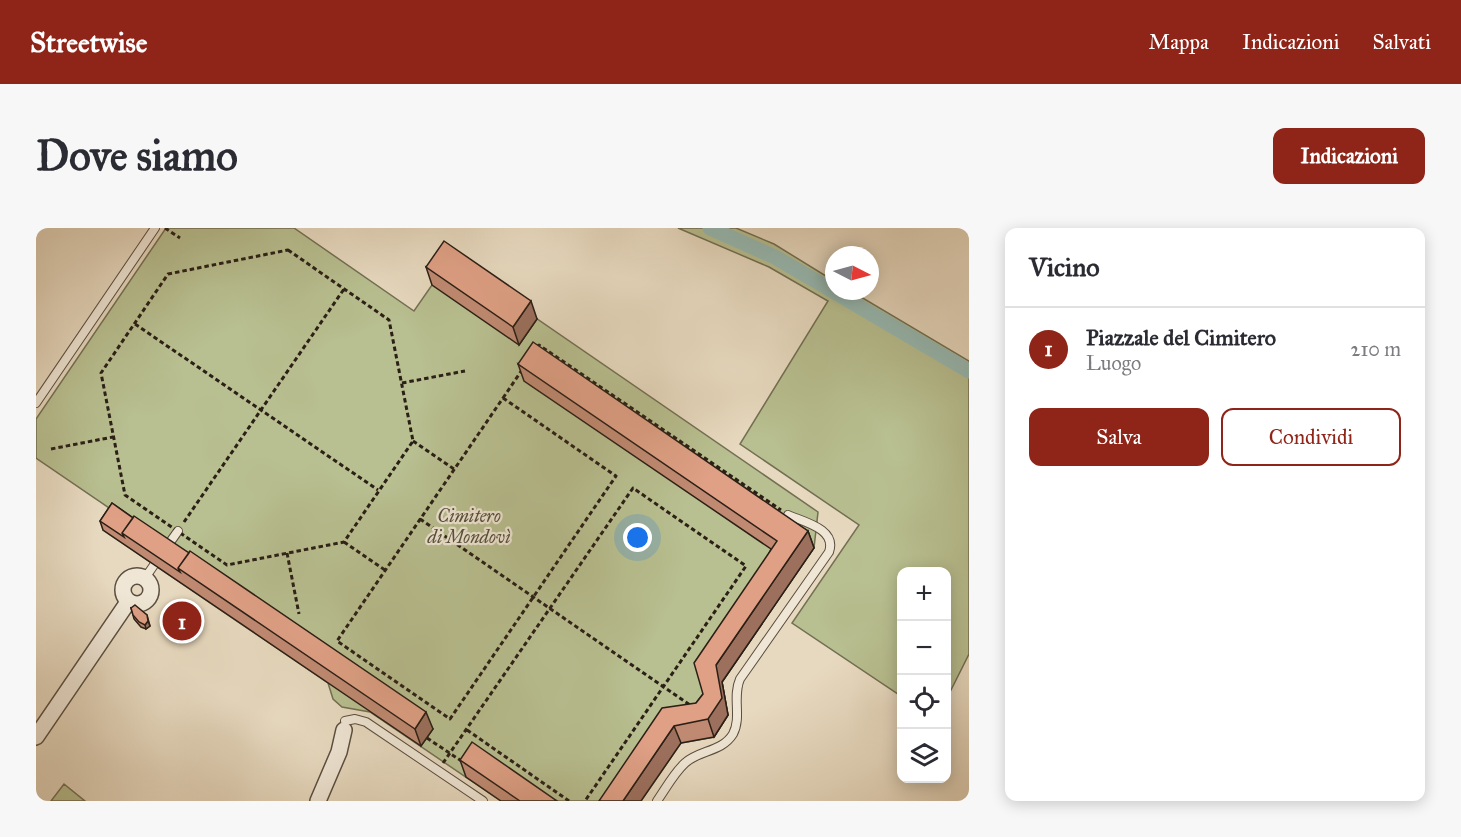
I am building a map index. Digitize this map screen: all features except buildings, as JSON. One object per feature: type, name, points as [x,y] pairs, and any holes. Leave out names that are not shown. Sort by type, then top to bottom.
[{"type":"street","points":[[36,737],[128,602],[122,592],[125,581],[134,576],[145,578]]},
{"type":"street","points":[[318,801],[339,752],[344,726]]},
{"type":"lane","points":[[36,403],[155,228]]},
{"type":"lane","points":[[657,801],[686,762],[719,747],[731,736],[737,721],[736,694],[741,679],[829,552],[830,538],[825,533],[816,526],[788,515]]},
{"type":"lane","points":[[166,548],[178,531]]},
{"type":"lane","points":[[145,578],[154,565]]},
{"type":"lane","points":[[344,726],[354,719],[366,722],[483,801]]},
{"type":"path","points":[[165,228],[180,238]]},
{"type":"path","points":[[227,565],[125,495],[101,373],[168,274],[288,250],[389,320],[413,441],[454,469]]},
{"type":"path","points":[[178,531],[344,289]]},
{"type":"path","points":[[135,324],[379,490]]},
{"type":"path","points":[[534,351],[539,345],[788,515]]},
{"type":"path","points":[[331,649],[525,366]]},
{"type":"path","points":[[402,383],[465,371]]},
{"type":"path","points":[[337,641],[450,719],[534,597],[616,476],[503,398]]},
{"type":"path","points":[[51,449],[114,437]]},
{"type":"path","points":[[221,573],[227,565],[344,542],[413,441]]},
{"type":"path","points":[[438,771],[633,488],[746,566],[585,801]]},
{"type":"path","points":[[420,519],[697,710]]},
{"type":"path","points":[[344,542],[385,570]]},
{"type":"path","points":[[287,553],[299,614]]},
{"type":"path","points":[[467,730],[569,801]]},
{"type":"path","points":[[427,738],[465,763]]},
{"type":"green space","name":"Cimitero di Mondovì","points":[[166,228],[294,228],[414,311],[450,259],[818,512],[814,548],[722,682],[728,715],[714,737],[681,743],[641,801],[501,801],[370,712],[342,707],[333,699],[328,683],[103,530],[115,512],[36,458],[36,419]]},
{"type":"green space","points":[[678,228],[736,228],[774,244],[825,275],[825,299],[769,267]]},
{"type":"green space","points":[[826,300],[866,300],[969,361],[969,654],[951,690],[951,567],[897,567],[897,693],[792,623],[859,525],[740,444],[828,301]]},
{"type":"green space","points":[[64,784],[85,801],[51,801]]},
{"type":"waterway","points":[[710,228],[775,257],[969,371]]},
{"type":"place","name":"Piazzale del Cimitero","points":[[182,621]]}]
